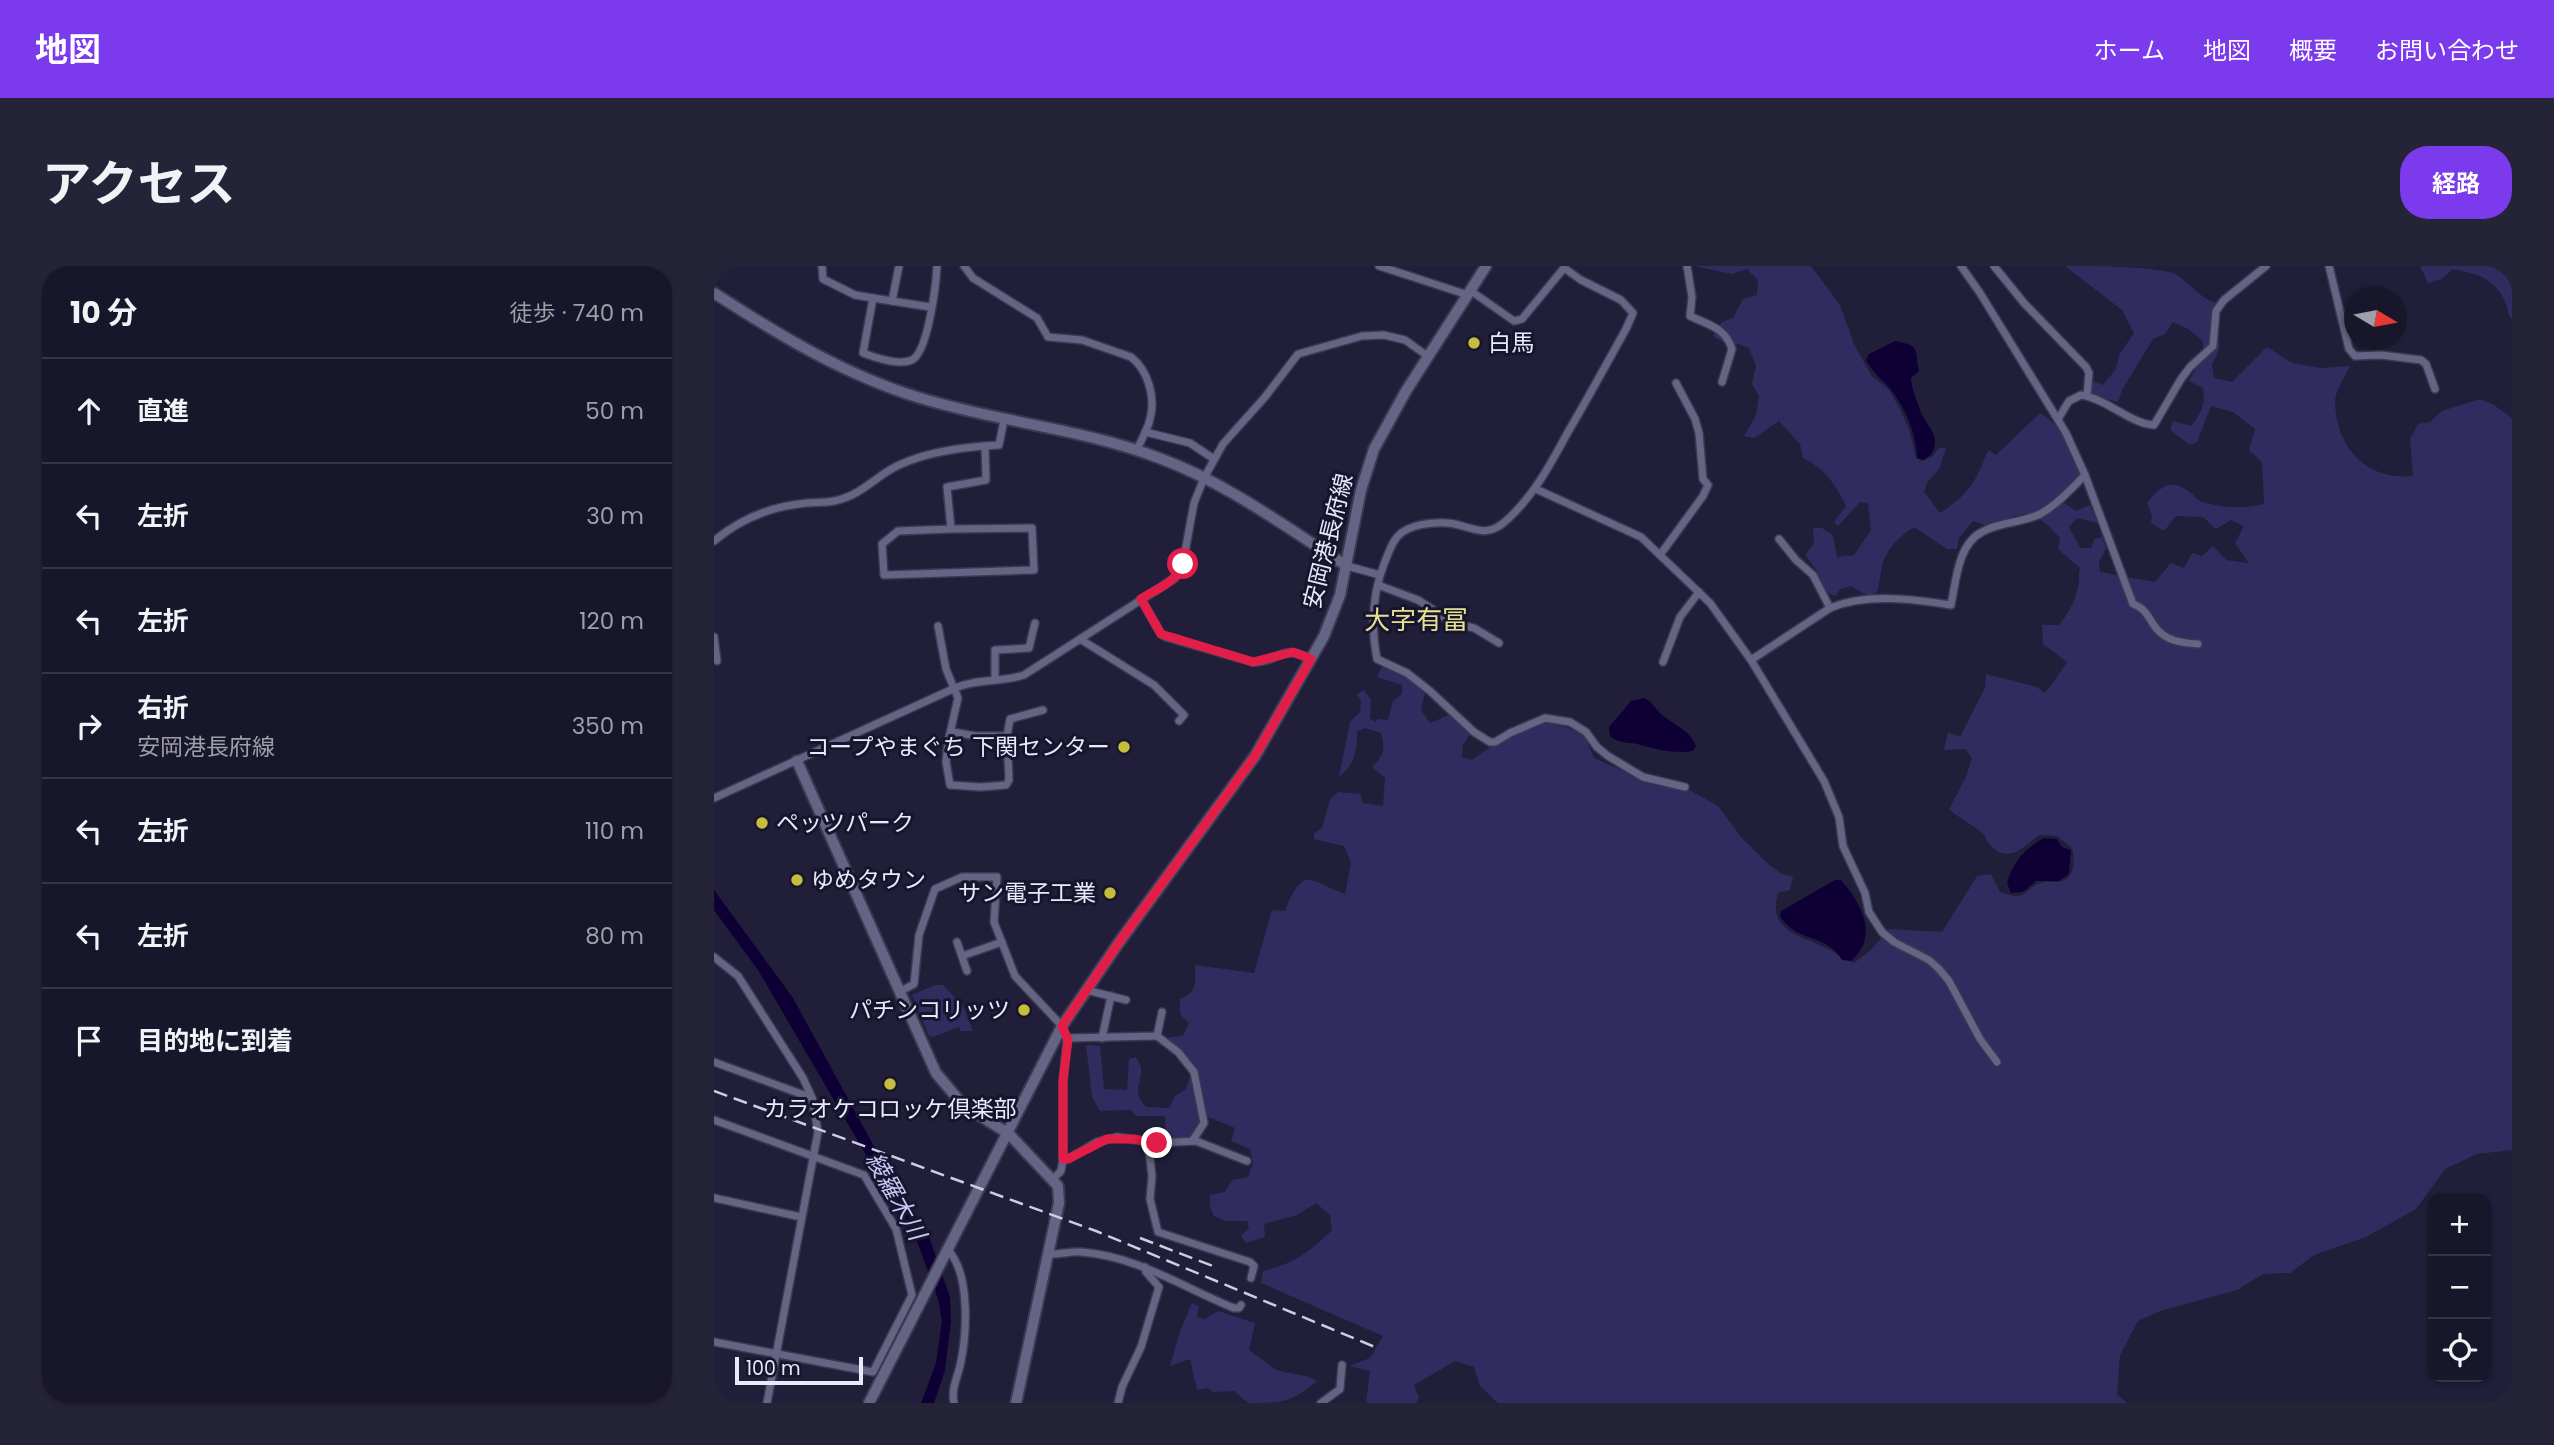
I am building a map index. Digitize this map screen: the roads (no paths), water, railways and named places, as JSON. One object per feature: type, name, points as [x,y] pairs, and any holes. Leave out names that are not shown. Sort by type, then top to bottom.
[{"type":"street","points":[[822,266],[823,279],[855,295],[930,307]]},
{"type":"street","points":[[892,301],[899,266]]},
{"type":"street","points":[[873,298],[863,353],[881,359],[909,361],[915,358],[924,344],[937,266]]},
{"type":"street","points":[[964,266],[981,283],[1037,318],[1048,337],[1082,340],[1138,362],[1149,381],[1152,416],[1137,450]]},
{"type":"street","points":[[1379,266],[1469,293],[1514,321],[1522,319],[1564,268],[1581,281],[1621,300],[1633,313],[1536,489],[1506,521],[1496,528],[1476,532],[1450,523],[1409,528],[1398,535],[1380,575],[1372,617],[1377,659],[1406,673],[1475,732],[1490,741],[1495,742],[1545,718],[1570,722],[1587,732],[1608,756],[1643,777],[1685,787]]},
{"type":"street","name":"安岡港長府線","points":[[869,1403],[1062,1026],[1255,756],[1324,636],[1348,566],[1361,490],[1371,457],[1384,428],[1486,266]]},
{"type":"street","points":[[1687,266],[1692,298],[1690,316],[1715,325],[1731,344],[1732,349],[1722,382]]},
{"type":"street","points":[[1961,266],[2058,419],[2085,475],[2133,604],[2145,611],[2157,631],[2165,636],[2178,642],[2198,644]]},
{"type":"street","points":[[1994,266],[2024,303],[2086,367],[2089,373],[2087,396]]},
{"type":"street","points":[[2058,419],[2072,398],[2087,396],[2106,402],[2147,425],[2154,425],[2181,379],[2213,346],[2216,311],[2224,300],[2266,266]]},
{"type":"street","points":[[2329,266],[2349,349],[2355,356],[2381,355],[2421,360],[2426,363],[2435,389]]},
{"type":"street","points":[[714,293],[786,339],[845,369],[917,397],[1137,450],[1204,478],[1348,566],[1380,575]]},
{"type":"street","points":[[714,798],[972,681],[1024,676],[1180,572],[1194,503],[1214,459],[1223,444],[1265,397],[1298,354],[1362,336],[1384,334],[1405,340],[1429,356]]},
{"type":"street","points":[[1660,555],[1708,485],[1703,479],[1699,433],[1676,383]]},
{"type":"street","points":[[714,541],[735,525],[760,512],[806,503],[833,502],[863,491],[901,463],[947,451],[999,445],[1004,420]]},
{"type":"street","points":[[1145,432],[1190,443],[1214,459]]},
{"type":"street","points":[[951,528],[947,487],[986,480],[985,446]]},
{"type":"street","points":[[1751,660],[1830,608],[1853,602],[1908,599],[1951,605],[1965,549],[1973,539],[1982,531],[2041,514],[2085,475]]},
{"type":"street","points":[[1536,489],[1641,537],[1710,603],[1751,660],[1824,781],[1839,817],[1846,854],[1865,893],[1869,912],[1882,932],[1894,942],[1929,960],[1939,969],[1949,981],[1980,1039],[1997,1062]]},
{"type":"street","points":[[951,528],[1032,528],[1034,570],[884,575],[882,544],[898,531],[951,528]]},
{"type":"street","points":[[1779,539],[1813,575],[1830,608]]},
{"type":"street","points":[[1378,585],[1418,600],[1453,623],[1474,628],[1499,643]]},
{"type":"street","points":[[1663,662],[1680,617],[1699,592]]},
{"type":"street","points":[[1141,599],[1161,634],[1166,636],[1253,662],[1293,652],[1311,659]]},
{"type":"street","points":[[995,680],[995,650],[1030,648],[1035,622]]},
{"type":"street","points":[[938,626],[945,643],[946,670],[958,698],[946,762],[950,785],[1006,785],[1009,780],[1007,736],[1010,719],[1043,710]]},
{"type":"street","points":[[714,637],[717,661]]},
{"type":"street","points":[[1080,639],[1154,685],[1184,715],[1179,721]]},
{"type":"street","points":[[952,732],[976,736],[1007,736]]},
{"type":"street","points":[[797,761],[936,1073],[949,1091],[971,1110],[1009,1134],[1054,1178],[1060,1194],[1016,1403]]},
{"type":"street","points":[[899,992],[914,984],[919,935],[935,889],[962,877],[997,877],[994,922],[1015,976],[1062,1026],[1067,1038],[1063,1081],[1063,1159],[1061,1171],[1054,1178]]},
{"type":"street","points":[[957,942],[967,971]]},
{"type":"street","points":[[962,956],[1002,942]]},
{"type":"street","points":[[714,957],[738,976],[803,1078],[812,1098],[818,1132],[768,1403]]},
{"type":"street","points":[[1086,990],[1126,1000]]},
{"type":"street","points":[[1102,1038],[1111,996]]},
{"type":"street","points":[[1157,1037],[1162,1012]]},
{"type":"street","points":[[1067,1038],[1157,1037],[1186,1061],[1197,1078],[1204,1124],[1193,1140]]},
{"type":"street","points":[[714,1062],[812,1098]]},
{"type":"street","points":[[714,1120],[864,1175],[896,1229],[912,1295],[873,1372],[714,1342]]},
{"type":"street","points":[[1063,1159],[1107,1139],[1125,1138],[1148,1142],[1193,1140],[1247,1161]]},
{"type":"street","points":[[1148,1142],[1152,1175],[1150,1199],[1158,1232],[1250,1262],[1254,1266],[1251,1278]]},
{"type":"street","points":[[714,1198],[801,1217]]},
{"type":"street","points":[[946,1252],[959,1264],[965,1306],[962,1352],[952,1395],[954,1403]]},
{"type":"street","points":[[1048,1254],[1080,1252],[1144,1267],[1234,1308],[1241,1305]]},
{"type":"street","points":[[1118,1403],[1122,1387],[1141,1348],[1159,1287],[1144,1267]]},
{"type":"street","points":[[1321,1403],[1340,1390],[1342,1365]]},
{"type":"water","points":[[1895,341],[1913,347],[1916,353],[1919,371],[1911,378],[1912,386],[1935,442],[1931,455],[1923,460],[1917,458],[1912,431],[1901,405],[1866,360],[1869,354]]},
{"type":"water","points":[[1644,698],[1689,735],[1696,746],[1693,751],[1665,750],[1619,741],[1610,736],[1609,727],[1631,701]]},
{"type":"water","points":[[2044,838],[2057,839],[2062,847],[2071,850],[2069,874],[2059,881],[2036,881],[2023,892],[2011,893],[2007,883],[2013,868],[2025,851]]},
{"type":"water","points":[[1835,880],[1841,880],[1855,899],[1861,909],[1866,930],[1860,951],[1851,961],[1842,960],[1828,945],[1794,931],[1780,916],[1781,911]]},
{"type":"water","name":"綾羅木川","points":[[714,890],[793,998],[894,1183],[929,1237],[950,1297],[951,1321],[945,1370],[934,1403],[921,1403],[936,1363],[942,1321],[938,1299],[918,1244],[758,970],[714,910]]},
{"type":"railway","points":[[714,1091],[1096,1231],[1375,1347]]},
{"type":"railway","points":[[1140,1238],[1218,1268]]},
{"type":"place","name":"白馬","points":[[1474,343]]},
{"type":"place","name":"コープやまぐち 下関センター","points":[[1124,747]]},
{"type":"place","name":"ペッツパーク","points":[[762,823]]},
{"type":"place","name":"ゆめタウン","points":[[797,880]]},
{"type":"place","name":"サン電子工業","points":[[1110,893]]},
{"type":"place","name":"パチンコリッツ","points":[[1024,1010]]},
{"type":"place","name":"カラオケコロッケ倶楽部","points":[[890,1084]]},
{"type":"district","name":"大字有冨","points":[[1416,620]]}]
